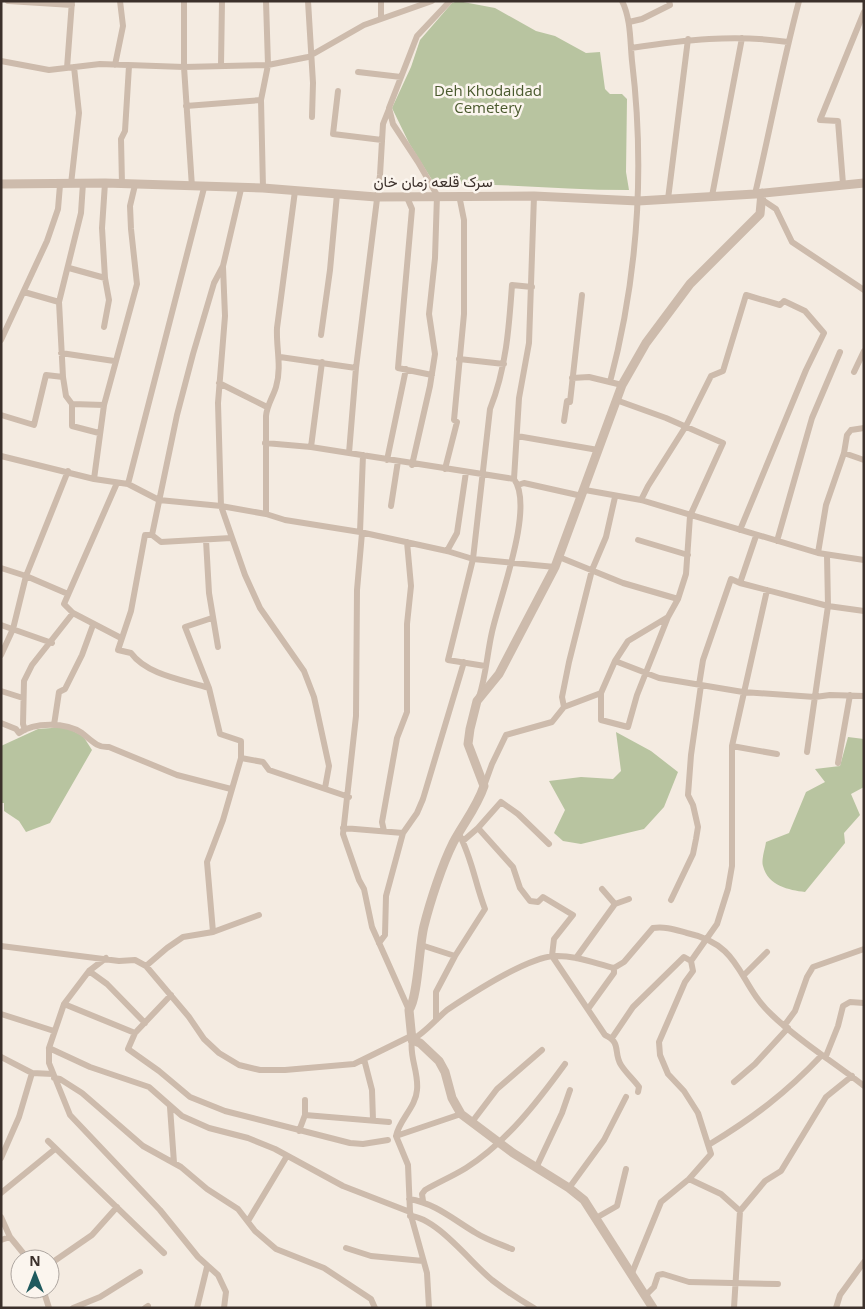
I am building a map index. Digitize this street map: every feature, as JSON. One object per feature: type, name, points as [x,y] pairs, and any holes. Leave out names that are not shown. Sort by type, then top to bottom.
[{"type":"street","points":[[8,1],[72,3],[71,68],[79,113],[71,184]]},
{"type":"street","points":[[115,65],[123,26],[120,1]]},
{"type":"street","points":[[184,1],[184,67],[192,187]]},
{"type":"street","points":[[221,65],[222,1]]},
{"type":"street","points":[[263,188],[260,100],[268,65],[266,1]]},
{"type":"street","points":[[308,1],[313,83],[312,117]]},
{"type":"street","points":[[381,1],[381,18]]},
{"type":"street","points":[[1,61],[49,70],[115,65],[184,67],[268,65],[308,57],[310,54],[381,18],[432,1]]},
{"type":"street","points":[[349,453],[356,368],[383,124],[417,36],[450,1]]},
{"type":"street","points":[[610,382],[634,268],[638,201],[635,89],[629,22],[622,1]]},
{"type":"street","points":[[629,22],[642,19],[670,5],[669,1]]},
{"type":"street","points":[[477,701],[499,674],[555,567],[584,493],[622,385],[646,343],[690,284],[760,214],[759,195],[788,42],[799,1]]},
{"type":"street","points":[[843,184],[838,121],[820,120],[864,12]]},
{"type":"street","points":[[630,48],[688,39],[755,37],[788,42]]},
{"type":"street","points":[[712,196],[742,38]]},
{"type":"street","points":[[668,199],[688,39]]},
{"type":"street","points":[[122,184],[121,139],[125,131],[129,66]]},
{"type":"street","points":[[358,72],[401,77]]},
{"type":"street","points":[[338,91],[333,134],[382,140]]},
{"type":"street","points":[[186,106],[260,100]]},
{"type":"street","points":[[389,108],[394,124],[437,195],[435,258],[429,314],[434,354],[432,375],[412,464]]},
{"type":"street","points":[[83,183],[81,213],[60,302],[61,354],[66,396],[72,404],[72,426],[99,433]]},
{"type":"street","points":[[104,327],[109,300],[105,278],[102,228],[105,183]]},
{"type":"street","name":"سرک قلعه زمان خان","points":[[1,184],[60,185],[105,183],[204,188],[263,188],[376,196],[534,196],[638,201],[759,195],[864,183]]},
{"type":"street","points":[[1,340],[24,292],[58,209],[60,185]]},
{"type":"street","points":[[94,479],[104,405],[114,361],[136,284],[130,229],[130,206],[134,185]]},
{"type":"street","points":[[128,484],[204,188]]},
{"type":"street","points":[[152,535],[193,354],[214,284],[223,266],[241,189]]},
{"type":"street","points":[[266,514],[265,443],[267,407],[276,386],[280,357],[276,348],[277,328],[295,191]]},
{"type":"street","points":[[321,335],[330,270],[337,194]]},
{"type":"street","points":[[445,469],[457,422],[454,420],[464,314],[464,220],[459,195]]},
{"type":"street","points":[[759,195],[776,208],[792,242],[864,290]]},
{"type":"street","points":[[406,196],[412,209],[398,368],[432,375]]},
{"type":"street","points":[[484,786],[468,744],[477,701],[484,682],[492,631],[512,563],[521,500],[516,482],[517,436],[519,398],[529,343],[534,196]]},
{"type":"street","points":[[223,266],[225,316],[219,383],[221,506],[231,538],[260,608],[295,655],[311,688],[329,766],[325,788]]},
{"type":"street","points":[[69,268],[105,278]]},
{"type":"street","points":[[485,666],[448,660],[473,559],[490,409],[499,386],[504,364],[512,285],[532,287]]},
{"type":"street","points":[[24,292],[60,302]]},
{"type":"street","points":[[564,421],[567,401],[570,402],[582,295]]},
{"type":"street","points":[[641,500],[686,426],[711,376],[723,371],[746,295],[780,304],[784,301],[805,311],[824,331],[740,530]]},
{"type":"street","points":[[854,372],[864,351]]},
{"type":"street","points":[[777,541],[812,418],[840,352]]},
{"type":"street","points":[[61,354],[114,361]]},
{"type":"street","points":[[280,357],[356,368]]},
{"type":"street","points":[[459,359],[504,364]]},
{"type":"street","points":[[311,447],[322,362]]},
{"type":"street","points":[[387,460],[406,369]]},
{"type":"street","points":[[1,415],[34,425],[46,375],[63,377]]},
{"type":"street","points":[[572,378],[589,377],[622,385]]},
{"type":"street","points":[[219,383],[267,407]]},
{"type":"street","points":[[616,400],[686,426],[723,443],[690,516],[686,574],[678,599],[668,617],[637,695],[628,727],[601,720],[601,693],[615,661],[628,640],[668,617]]},
{"type":"street","points":[[72,404],[104,405]]},
{"type":"street","points":[[818,553],[826,505],[844,453],[847,435],[851,430],[864,428]]},
{"type":"street","points":[[517,436],[598,450]]},
{"type":"street","points":[[265,443],[311,447],[584,493],[641,500],[818,553],[864,560]]},
{"type":"street","points":[[844,453],[864,460]]},
{"type":"street","points":[[363,455],[357,598],[356,716],[349,797],[343,834],[364,889],[370,920],[409,1010],[413,1038],[411,1046],[416,1062],[417,1091],[396,1136],[408,1165],[410,1214],[427,1273],[429,1308]]},
{"type":"street","points":[[1,456],[68,471],[94,479],[128,484],[160,500],[221,506],[266,514],[285,520],[361,532],[447,550],[473,559],[555,567]]},
{"type":"street","points":[[391,506],[398,461]]},
{"type":"street","points":[[1,655],[13,629],[26,576],[68,471]]},
{"type":"street","points":[[447,550],[457,533],[466,472]]},
{"type":"street","points":[[117,483],[88,554],[64,604],[73,613],[93,625],[122,638]]},
{"type":"street","points":[[564,706],[562,697],[569,662],[592,570],[606,537],[615,497]]},
{"type":"street","points":[[209,688],[163,674],[138,662],[131,653],[118,650],[131,611],[145,535],[152,535],[161,542],[231,538]]},
{"type":"street","points":[[740,583],[756,536]]},
{"type":"street","points":[[206,540],[212,618],[218,648]]},
{"type":"street","points":[[638,540],[688,555]]},
{"type":"street","points":[[384,831],[382,822],[397,738],[407,712],[408,624],[411,586],[407,542]]},
{"type":"street","points":[[807,752],[828,606],[827,555]]},
{"type":"street","points":[[559,557],[623,583],[678,599]]},
{"type":"street","points":[[1,568],[26,576],[68,594]]},
{"type":"street","points":[[671,900],[693,854],[697,833],[693,805],[688,795],[690,755],[704,660],[731,579],[828,606],[864,611]]},
{"type":"street","points":[[632,1273],[661,1202],[689,1179],[711,1154],[710,1144],[698,1113],[684,1091],[668,1074],[660,1054],[659,1042],[685,982],[693,971],[692,961],[717,924],[728,890],[732,866],[732,746],[767,590]]},
{"type":"street","points":[[25,730],[23,724],[24,681],[32,665],[52,643],[73,613]]},
{"type":"street","points":[[212,618],[185,626],[209,688],[220,734],[241,741],[241,758],[223,820],[207,862],[213,932]]},
{"type":"street","points":[[1,625],[52,643]]},
{"type":"street","points":[[54,725],[59,692],[65,690],[93,625]]},
{"type":"street","points":[[615,661],[659,678],[743,692],[815,697],[864,696]]},
{"type":"street","points":[[379,943],[385,935],[386,896],[403,833],[417,814],[423,799],[464,662]]},
{"type":"street","points":[[1,691],[23,698]]},
{"type":"street","points":[[461,838],[506,735],[552,722],[564,706],[601,693]]},
{"type":"street","points":[[838,763],[850,695]]},
{"type":"street","points":[[1,723],[16,729],[18,733],[54,725],[70,727],[102,748],[109,747],[178,775],[231,789]]},
{"type":"street","points":[[732,746],[777,754]]},
{"type":"street","points":[[241,758],[263,762],[269,770],[349,797]]},
{"type":"street","points":[[409,1010],[414,1003],[427,913],[453,843],[478,828],[501,802],[518,814],[549,844]]},
{"type":"street","points":[[343,828],[403,833]]},
{"type":"street","points":[[478,828],[513,867],[520,888],[530,901],[538,902],[543,897],[573,915],[554,939],[552,956],[605,1034],[612,1038],[617,1045],[620,1063],[640,1087],[638,1092]]},
{"type":"street","points":[[436,1020],[436,992],[455,956],[485,909],[477,888],[470,854],[461,838]]},
{"type":"street","points":[[602,889],[615,904]]},
{"type":"street","points":[[576,958],[615,904],[629,899]]},
{"type":"street","points":[[146,966],[183,937],[213,932],[259,915]]},
{"type":"street","points":[[1,946],[119,961],[135,960],[146,966],[204,1039],[219,1053],[239,1065],[260,1070],[324,1068],[354,1064],[426,1031],[446,1011],[486,985],[526,965],[552,956],[576,958],[614,968],[624,962],[653,928],[661,927],[707,937],[727,952],[771,1015],[821,1056],[864,1086]]},
{"type":"street","points":[[421,945],[455,956]]},
{"type":"street","points":[[734,1082],[755,1064],[786,1027],[813,967],[864,948]]},
{"type":"street","points":[[744,975],[766,952]]},
{"type":"street","points":[[612,1038],[633,1007],[659,980],[684,957],[692,961]]},
{"type":"street","points":[[106,958],[88,971],[64,1004],[49,1048],[49,1063],[53,1076],[70,1115],[160,1210],[207,1267],[218,1275],[226,1292],[224,1308]]},
{"type":"street","points":[[588,1009],[614,972],[614,968]]},
{"type":"street","points":[[88,971],[107,984],[144,1023]]},
{"type":"street","points":[[171,996],[135,1033],[128,1049],[159,1071],[190,1097],[225,1111],[259,1118],[299,1131],[363,1144],[388,1140]]},
{"type":"street","points":[[710,1144],[768,1106],[793,1085],[821,1056],[826,1056],[832,1044],[843,1006],[850,1002],[864,1003]]},
{"type":"street","points":[[64,1004],[135,1033]]},
{"type":"street","points":[[1,1014],[54,1030]]},
{"type":"street","points":[[413,1038],[439,1060],[445,1072],[452,1098],[461,1114],[584,1200],[653,1308]]},
{"type":"street","points":[[49,1048],[90,1067],[149,1087],[182,1116],[209,1128],[248,1138],[343,1186],[419,1217],[436,1228],[493,1280],[534,1308]]},
{"type":"street","points":[[472,1122],[497,1089],[542,1050]]},
{"type":"street","points":[[1,1057],[32,1073],[60,1079],[82,1093],[143,1146],[174,1164],[238,1208],[255,1231],[276,1249],[324,1268],[371,1299],[375,1308]]},
{"type":"street","points":[[364,1059],[372,1090],[373,1120]]},
{"type":"street","points":[[424,1201],[422,1194],[425,1190],[467,1167],[499,1142],[535,1103],[565,1064]]},
{"type":"street","points":[[1,1158],[19,1117],[32,1073]]},
{"type":"street","points":[[734,1308],[740,1211],[765,1181],[781,1171],[826,1097],[852,1076]]},
{"type":"street","points":[[536,1168],[562,1113],[570,1090]]},
{"type":"street","points":[[569,1188],[604,1140],[626,1097]]},
{"type":"street","points":[[299,1131],[305,1115],[305,1100]]},
{"type":"street","points":[[170,1107],[174,1164]]},
{"type":"street","points":[[396,1136],[461,1114]]},
{"type":"street","points":[[305,1115],[390,1122]]},
{"type":"street","points":[[48,1141],[164,1253]]},
{"type":"street","points":[[1,1193],[55,1149]]},
{"type":"street","points":[[248,1221],[286,1156]]},
{"type":"street","points":[[596,1218],[618,1206],[626,1169]]},
{"type":"street","points":[[689,1179],[721,1194],[740,1211]]},
{"type":"street","points":[[409,1199],[424,1201],[461,1222],[475,1233],[512,1249]]},
{"type":"street","points":[[60,1257],[92,1235],[117,1207]]},
{"type":"street","points":[[1,1217],[10,1237],[20,1249]]},
{"type":"street","points":[[1,1240],[10,1237]]},
{"type":"street","points":[[346,1248],[371,1256],[423,1261]]},
{"type":"street","points":[[836,1308],[840,1295],[864,1262]]},
{"type":"street","points":[[197,1308],[207,1267]]},
{"type":"street","points":[[73,1308],[100,1298],[140,1272]]},
{"type":"street","points":[[645,1296],[654,1288],[658,1275],[663,1274],[689,1282],[778,1284]]},
{"type":"green space","name":"Deh Khodaidad Cemetery","points":[[458,1],[495,8],[536,31],[555,36],[586,53],[600,52],[605,89],[610,94],[622,94],[627,99],[626,172],[629,190],[438,184],[432,180],[409,143],[392,108],[411,67],[420,40],[452,3]]},
{"type":"green space","points":[[65,727],[83,736],[92,750],[50,823],[26,832],[19,821],[4,811],[4,803],[1,803],[1,746],[38,729]]},
{"type":"green space","points":[[616,732],[651,751],[678,772],[664,807],[644,829],[581,844],[563,841],[554,833],[565,810],[549,781],[581,777],[613,779],[621,771]]},
{"type":"green space","points":[[848,737],[864,739],[864,787],[851,794],[860,815],[844,833],[845,843],[805,892],[780,886],[769,878],[763,866],[766,842],[789,833],[806,792],[825,782],[815,769],[840,766]]}]
